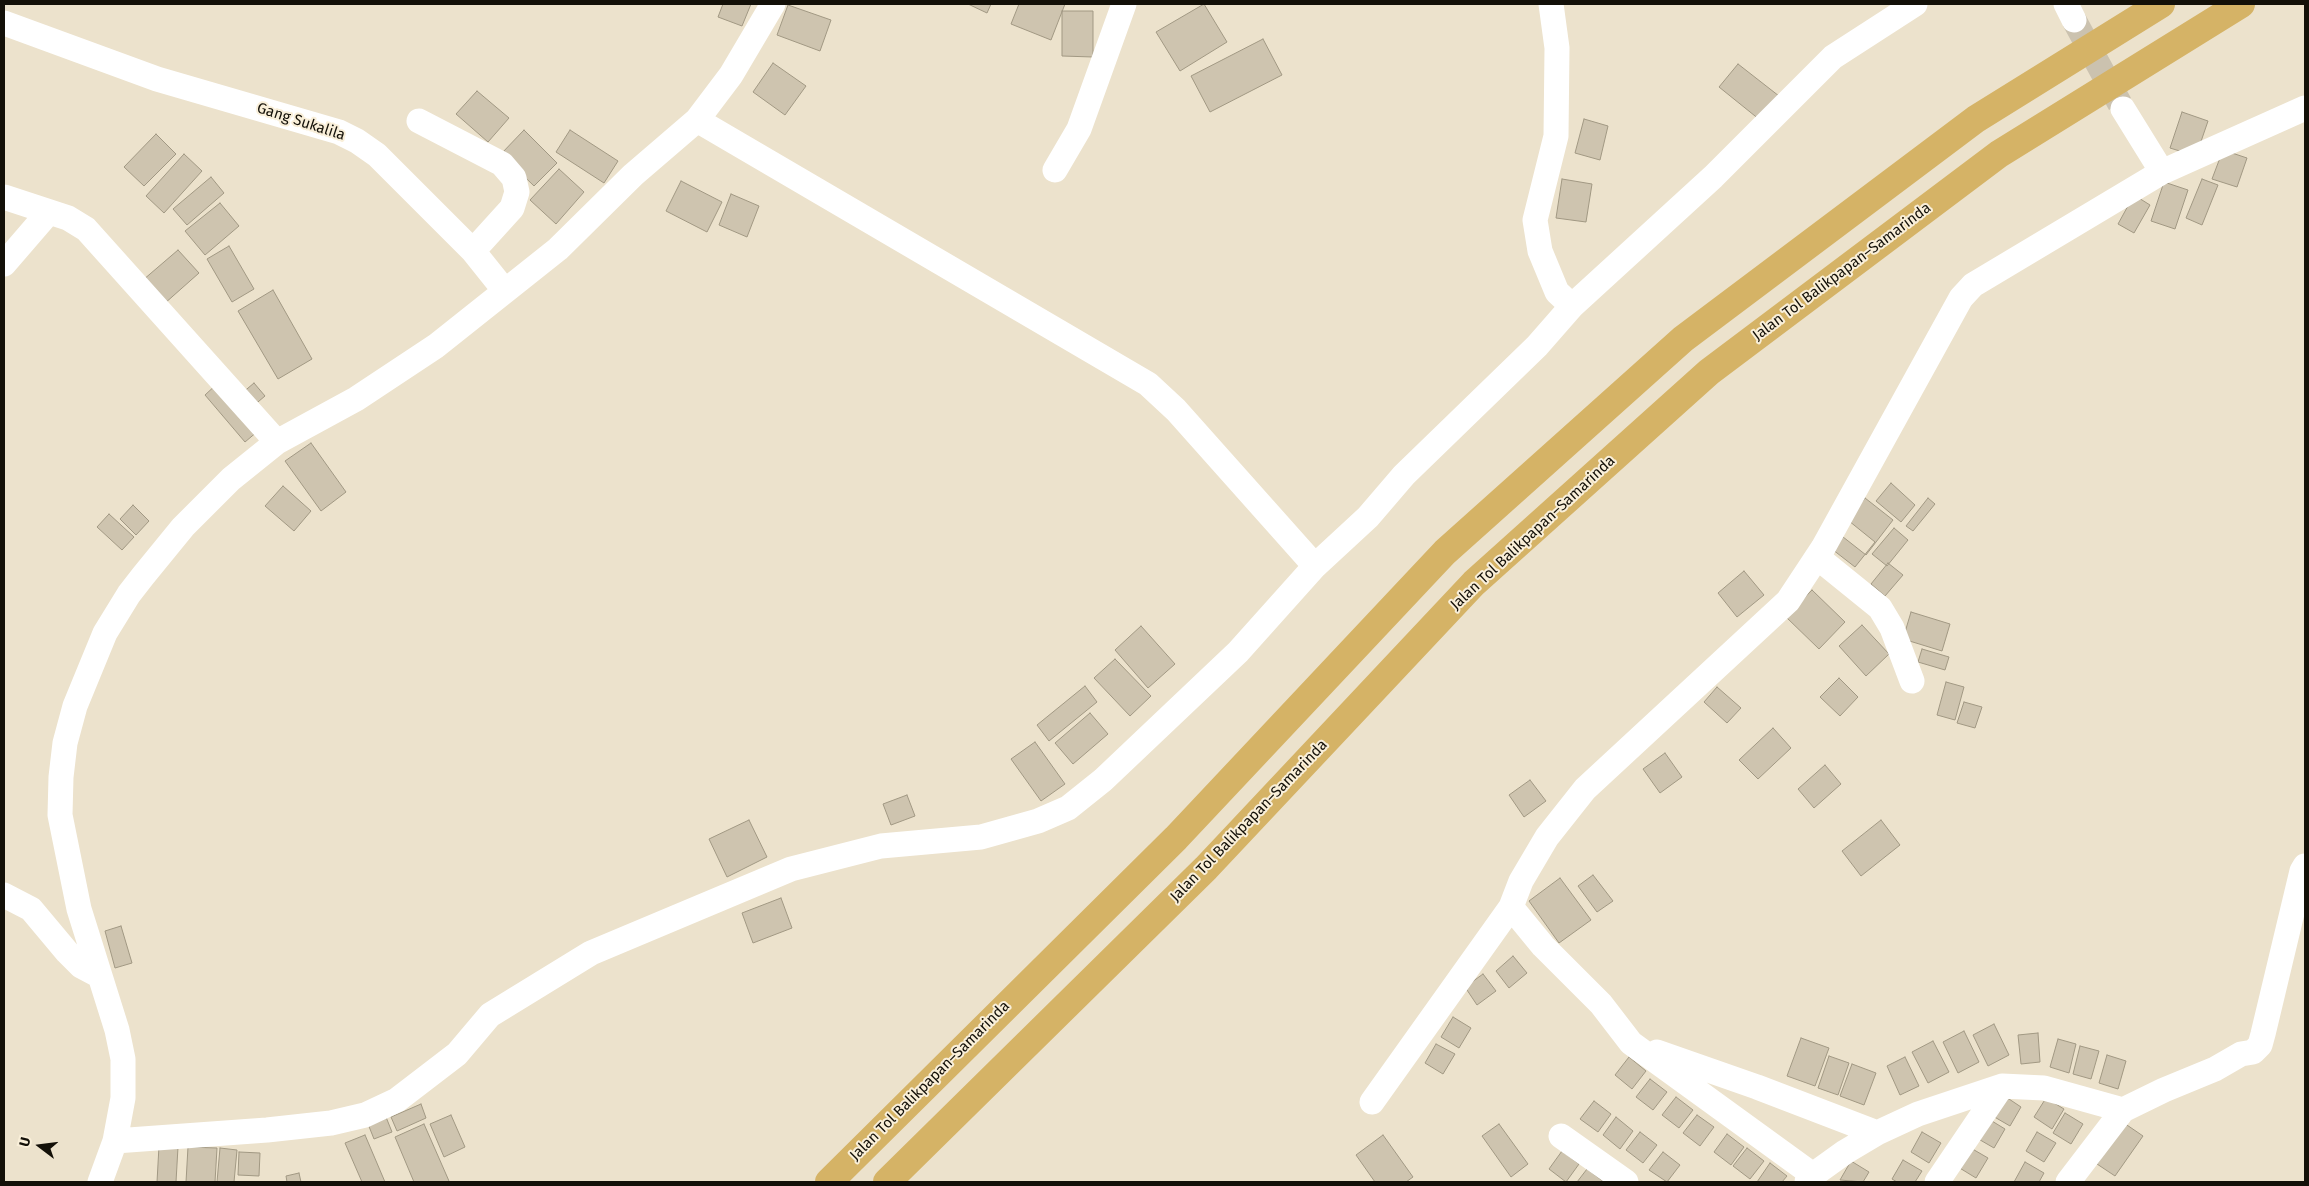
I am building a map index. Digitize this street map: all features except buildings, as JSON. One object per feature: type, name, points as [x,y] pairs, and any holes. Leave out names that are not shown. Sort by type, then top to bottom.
[{"type":"highway","name":"Jalan Tol Balikpapan–Samarinda","points":[[829,1182],[1176,838],[1445,552],[1683,339],[1976,118],[2161,4]]},
{"type":"highway","name":"Jalan Tol Balikpapan–Samarinda","points":[[887,1182],[1206,868],[1474,583],[1709,372],[1999,154],[2241,4]]},
{"type":"street","points":[[100,1182],[115,1141],[123,1098],[123,1059],[117,1030],[78,909],[60,815],[61,777],[65,744],[76,706],[106,633],[129,594],[203,505],[277,442],[356,399],[428,352],[558,249],[634,176],[697,120],[731,75],[773,4]]},
{"type":"street","points":[[1055,170],[1079,129],[1124,4]]},
{"type":"street","points":[[1551,4],[1557,48],[1556,136],[1535,220],[1540,251],[1557,292],[1572,306]]},
{"type":"street","points":[[115,1141],[267,1130],[331,1123],[365,1115],[397,1100],[457,1054],[490,1015],[600,949],[791,869],[881,846],[980,837],[1038,821],[1068,808],[1103,780],[1238,652],[1315,566],[1368,517],[1404,474],[1537,346],[1572,306],[1713,177],[1834,57],[1915,4]]},
{"type":"street","name":"Gang Sukalila","points":[[4,23],[157,78],[329,129],[357,141],[377,155],[474,251],[505,291]]},
{"type":"street","points":[[1372,1102],[1511,906],[1520,880],[1547,837],[1585,789],[1788,601],[1817,557],[1961,298],[1973,285],[2162,172],[2305,108]]},
{"type":"street","points":[[2123,109],[2162,172]]},
{"type":"street","points":[[697,120],[1148,384],[1176,410],[1315,566]]},
{"type":"street","points":[[420,121],[502,164],[514,178],[516,192],[512,208],[474,251]]},
{"type":"street","points":[[4,197],[74,220],[86,229],[277,442]]},
{"type":"street","points":[[4,264],[48,213]]},
{"type":"street","points":[[1817,557],[1880,608],[1892,628],[1912,681]]},
{"type":"street","points":[[2068,1182],[2124,1110],[2164,1090],[2215,1069],[2241,1054],[2253,1052],[2260,1045],[2302,871],[2305,866]]},
{"type":"street","points":[[4,895],[31,909],[66,952],[81,966],[98,975]]},
{"type":"street","points":[[1511,906],[1543,946],[1600,1004],[1631,1043],[1810,1178],[1877,1132],[1918,1114],[2002,1086],[2044,1088],[2124,1110]]},
{"type":"street","points":[[1631,1043],[1877,1132]]},
{"type":"street","points":[[1937,1182],[2002,1086]]},
{"type":"street","points":[[1561,1136],[1626,1182]]},
{"type":"tunnel","points":[[2074,20],[2120,104]]}]
